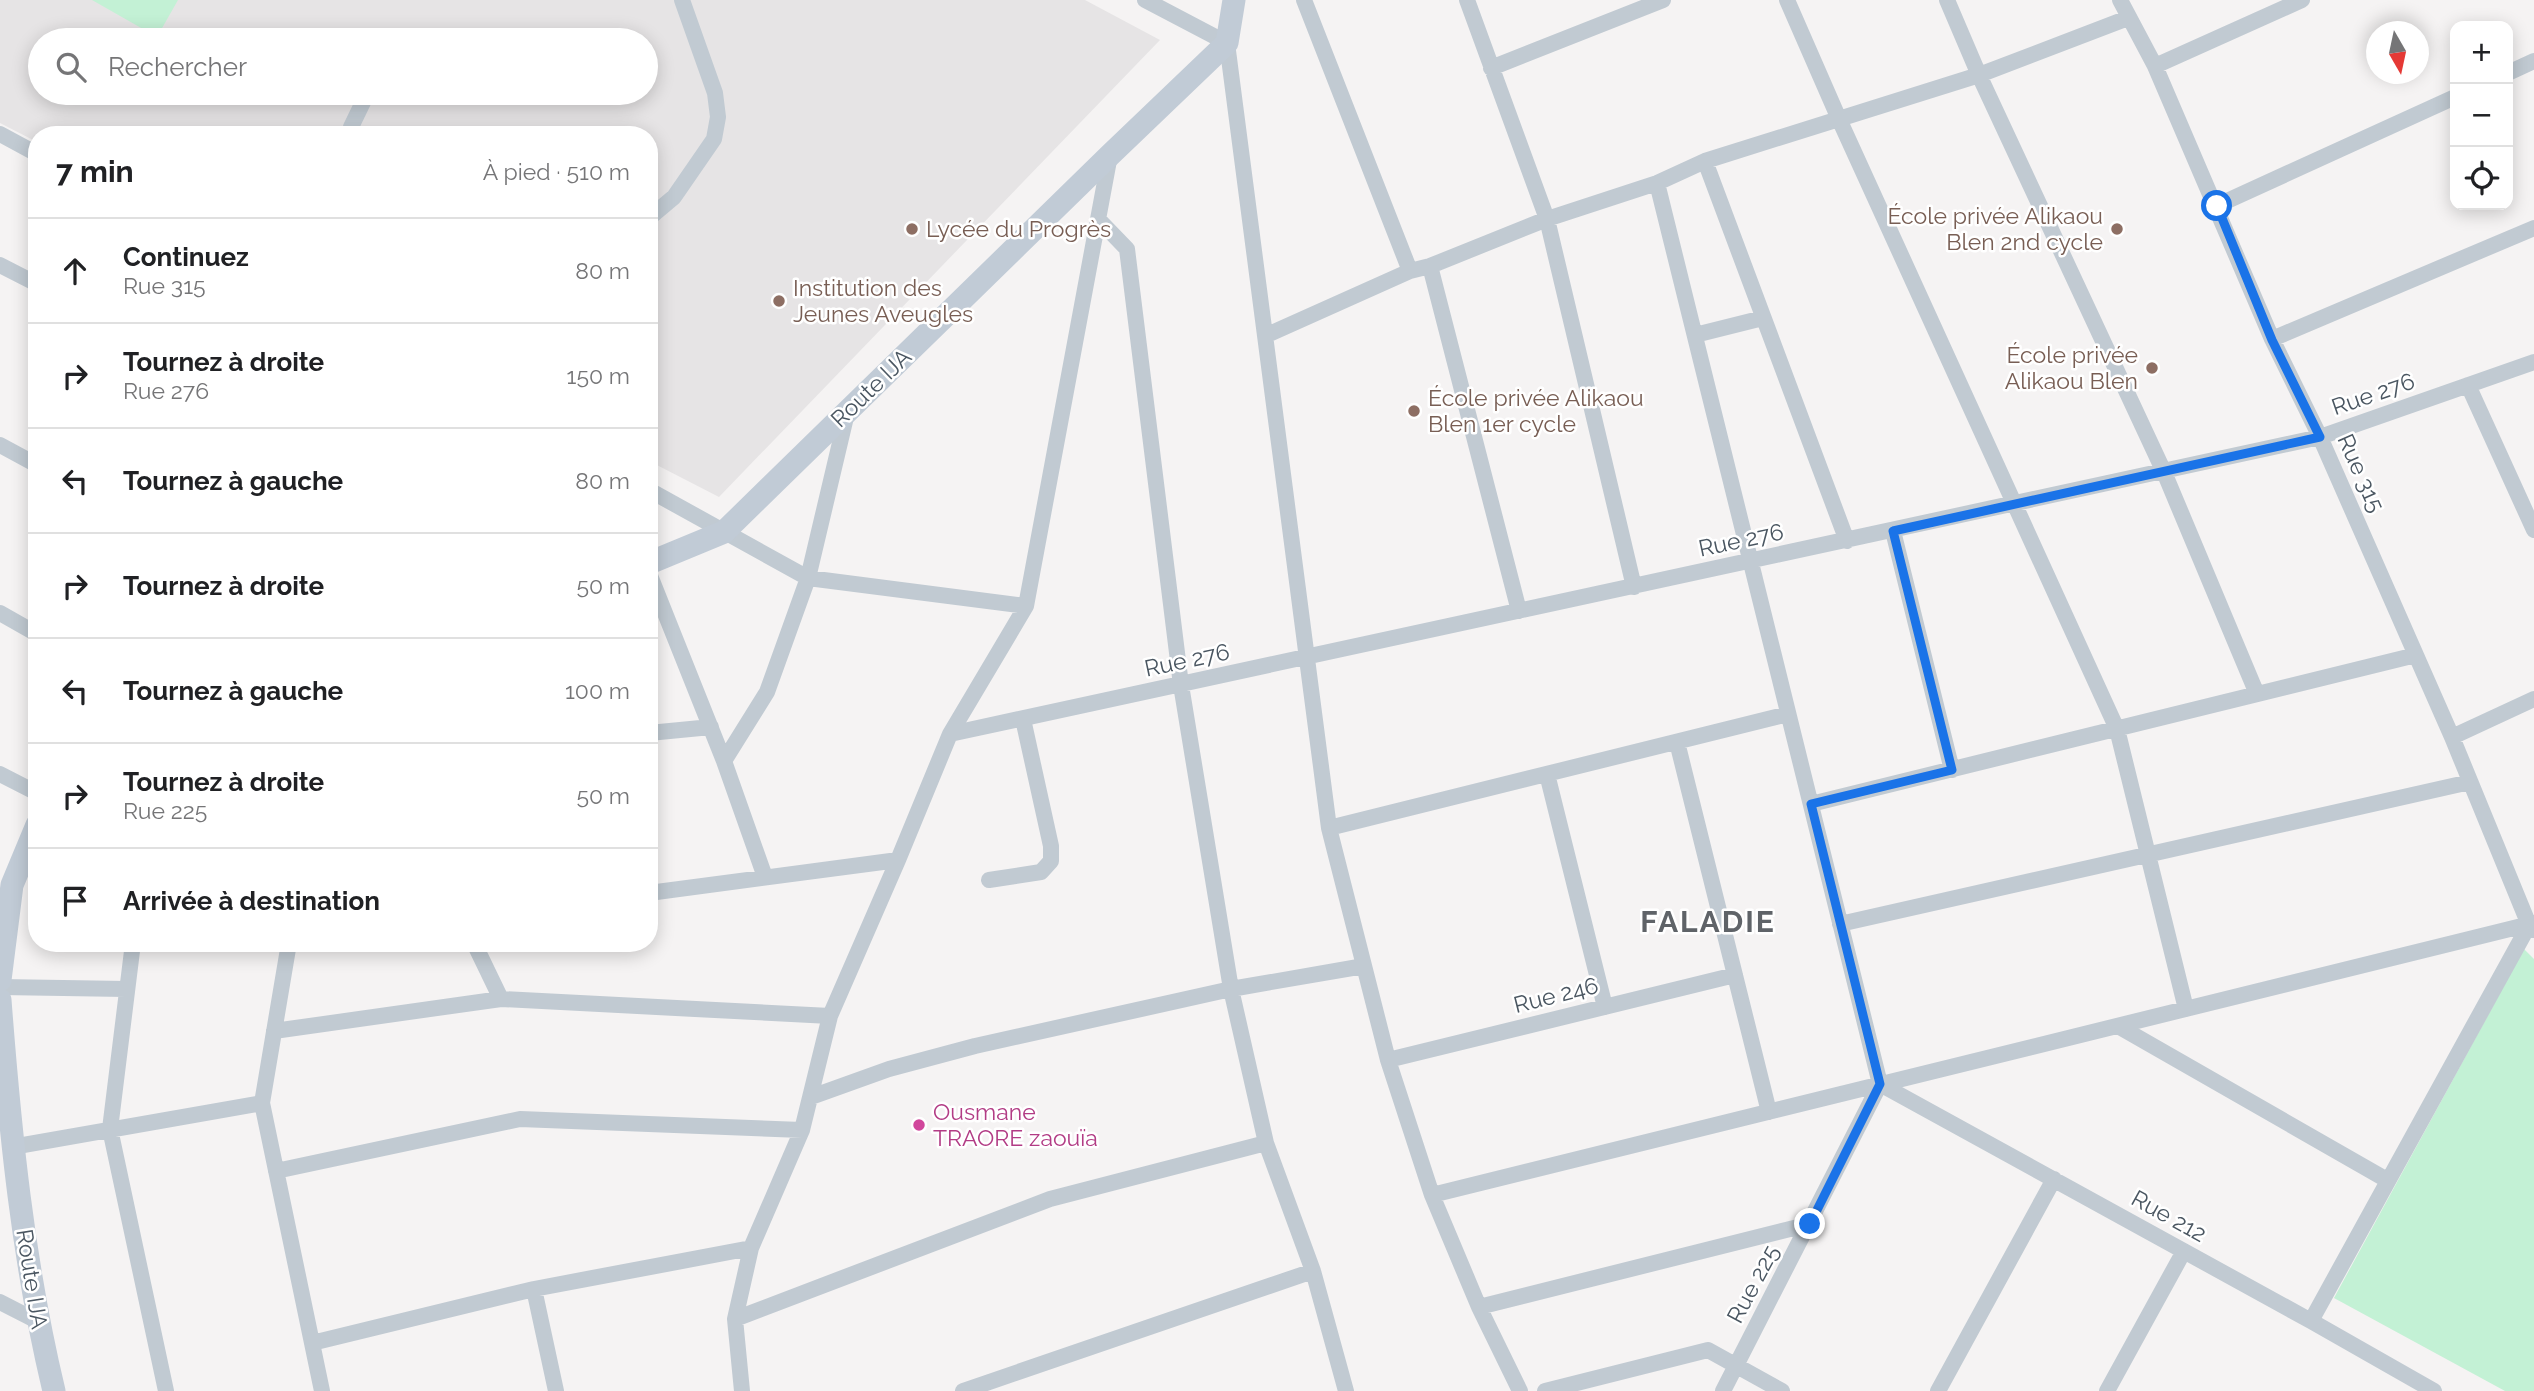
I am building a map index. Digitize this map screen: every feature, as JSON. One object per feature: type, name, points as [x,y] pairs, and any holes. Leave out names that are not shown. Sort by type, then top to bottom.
[{"type":"street","points":[[658,210],[674,197],[714,138],[718,117],[715,93],[682,0]]},
{"type":"street","points":[[1145,0],[1227,43]]},
{"type":"street","points":[[1234,0],[1227,43],[1329,828],[1388,1060],[1432,1195],[1479,1307],[1520,1391]]},
{"type":"street","points":[[1304,0],[1410,271]]},
{"type":"street","points":[[1467,0],[1547,219],[1634,587]]},
{"type":"street","points":[[1490,68],[1631,7],[1662,0]]},
{"type":"street","points":[[1787,0],[2117,729],[2186,1009]]},
{"type":"street","points":[[1947,0],[1979,75],[2164,472],[2258,694]]},
{"type":"street","name":"Rue 315","points":[[2120,0],[2155,66],[2272,340],[2320,437],[2532,926]]},
{"type":"street","points":[[2155,66],[2302,0]]},
{"type":"street","points":[[1266,335],[1410,271],[1430,266],[1547,219],[1657,183],[1705,160],[1979,75],[2128,18]]},
{"type":"street","name":"Route IJA","points":[[658,559],[724,532],[1227,43]]},
{"type":"street","points":[[2513,71],[2534,61]]},
{"type":"street","points":[[2217,206],[2450,99]]},
{"type":"street","points":[[351,126],[362,105]]},
{"type":"street","points":[[0,134],[28,149]]},
{"type":"street","points":[[742,1391],[735,1319],[751,1248],[802,1130],[830,1016],[950,734],[1026,606],[1110,155]]},
{"type":"street","points":[[1705,160],[1847,541]]},
{"type":"street","points":[[1657,183],[1880,1084]]},
{"type":"street","points":[[1098,219],[1127,249],[1181,684],[1231,989],[1266,1143],[1313,1271],[1346,1391]]},
{"type":"street","points":[[2272,340],[2534,228]]},
{"type":"street","points":[[0,265],[28,280]]},
{"type":"street","points":[[1430,266],[1519,611]]},
{"type":"street","points":[[1695,335],[1763,318]]},
{"type":"street","name":"Rue 276","points":[[950,734],[2320,437],[2534,362]]},
{"type":"street","points":[[2468,385],[2534,530]]},
{"type":"street","points":[[724,761],[767,692],[808,578],[847,412]]},
{"type":"street","points":[[0,444],[28,460]]},
{"type":"street","points":[[658,495],[808,578],[1026,606]]},
{"type":"street","points":[[1893,531],[1952,770]]},
{"type":"street","points":[[658,595],[724,761],[765,877]]},
{"type":"street","points":[[0,613],[28,629]]},
{"type":"street","points":[[1811,804],[2416,655]]},
{"type":"street","points":[[2452,737],[2534,699]]},
{"type":"street","points":[[1329,828],[1788,714]]},
{"type":"street","points":[[989,880],[1041,872],[1051,861],[1051,846],[1023,719]]},
{"type":"street","points":[[658,732],[711,727]]},
{"type":"street","points":[[1677,742],[1769,1112]]},
{"type":"street","points":[[0,774],[28,788]]},
{"type":"street","points":[[1548,774],[1605,1007]]},
{"type":"street","points":[[1840,924],[2470,782]]},
{"type":"street","points":[[0,980],[6,886],[28,843]]},
{"type":"street","points":[[658,892],[898,860]]},
{"type":"street","points":[[1432,1195],[2532,926]]},
{"type":"street","points":[[2311,1321],[2387,1180],[2532,926]]},
{"type":"street","points":[[132,952],[110,1129],[166,1391]]},
{"type":"street","points":[[287,952],[262,1102],[322,1391]]},
{"type":"street","points":[[478,952],[501,999]]},
{"type":"street","points":[[811,1097],[890,1069],[975,1046],[1231,989],[1364,966]]},
{"type":"street","name":"Rue 246","points":[[1388,1060],[1735,975]]},
{"type":"street","points":[[0,987],[126,989]]},
{"type":"street","points":[[274,1031],[501,999],[830,1016]]},
{"type":"street","name":"Route IJA","points":[[0,1000],[12,1147],[37,1321],[54,1391]]},
{"type":"street","points":[[2118,1026],[2387,1180]]},
{"type":"street","name":"Rue 212","points":[[1880,1084],[2434,1391]]},
{"type":"street","name":"Rue 225","points":[[1723,1391],[1880,1084]]},
{"type":"street","points":[[12,1147],[262,1102]]},
{"type":"street","points":[[276,1171],[520,1119],[802,1130]]},
{"type":"street","points":[[735,1319],[1050,1199],[1266,1143]]},
{"type":"street","points":[[1938,1391],[2054,1179]]},
{"type":"street","points":[[1479,1307],[1810,1224]]},
{"type":"street","points":[[312,1343],[534,1289],[751,1248]]},
{"type":"street","points":[[2107,1391],[2184,1251]]},
{"type":"street","points":[[963,1391],[1313,1271]]},
{"type":"street","points":[[534,1289],[556,1391]]},
{"type":"street","points":[[0,1302],[37,1321]]},
{"type":"street","points":[[1545,1391],[1708,1350],[1782,1391]]},
{"type":"shaded area","name":"Institution des Jeunes Aveugles","points":[[0,0],[1085,0],[1160,40],[719,497],[658,466],[658,126],[28,126],[28,137],[0,123]]},
{"type":"green space","points":[[92,0],[178,0],[162,28],[141,28]]},
{"type":"green space","points":[[2524,949],[2534,959],[2534,1391],[2505,1391],[2334,1298]]},
{"type":"place","name":"Lycée du Progrès","points":[[912,229]]},
{"type":"place","name":"École privée Alikaou Blen 2nd cycle","points":[[2117,229]]},
{"type":"place","name":"Institution des Jeunes Aveugles","points":[[779,301]]},
{"type":"place","name":"École privée Alikaou Blen","points":[[2152,368]]},
{"type":"place","name":"École privée Alikaou Blen 1er cycle","points":[[1414,411]]},
{"type":"place","name":"Ousmane TRAORE zaouïa","points":[[919,1125]]},
{"type":"district","name":"FALADIE","points":[[1708,922]]},
{"type":"route","points":[[1810,1224],[1880,1084],[1811,804],[1952,770],[1893,531],[2320,437],[2272,340],[2217,206]]}]
